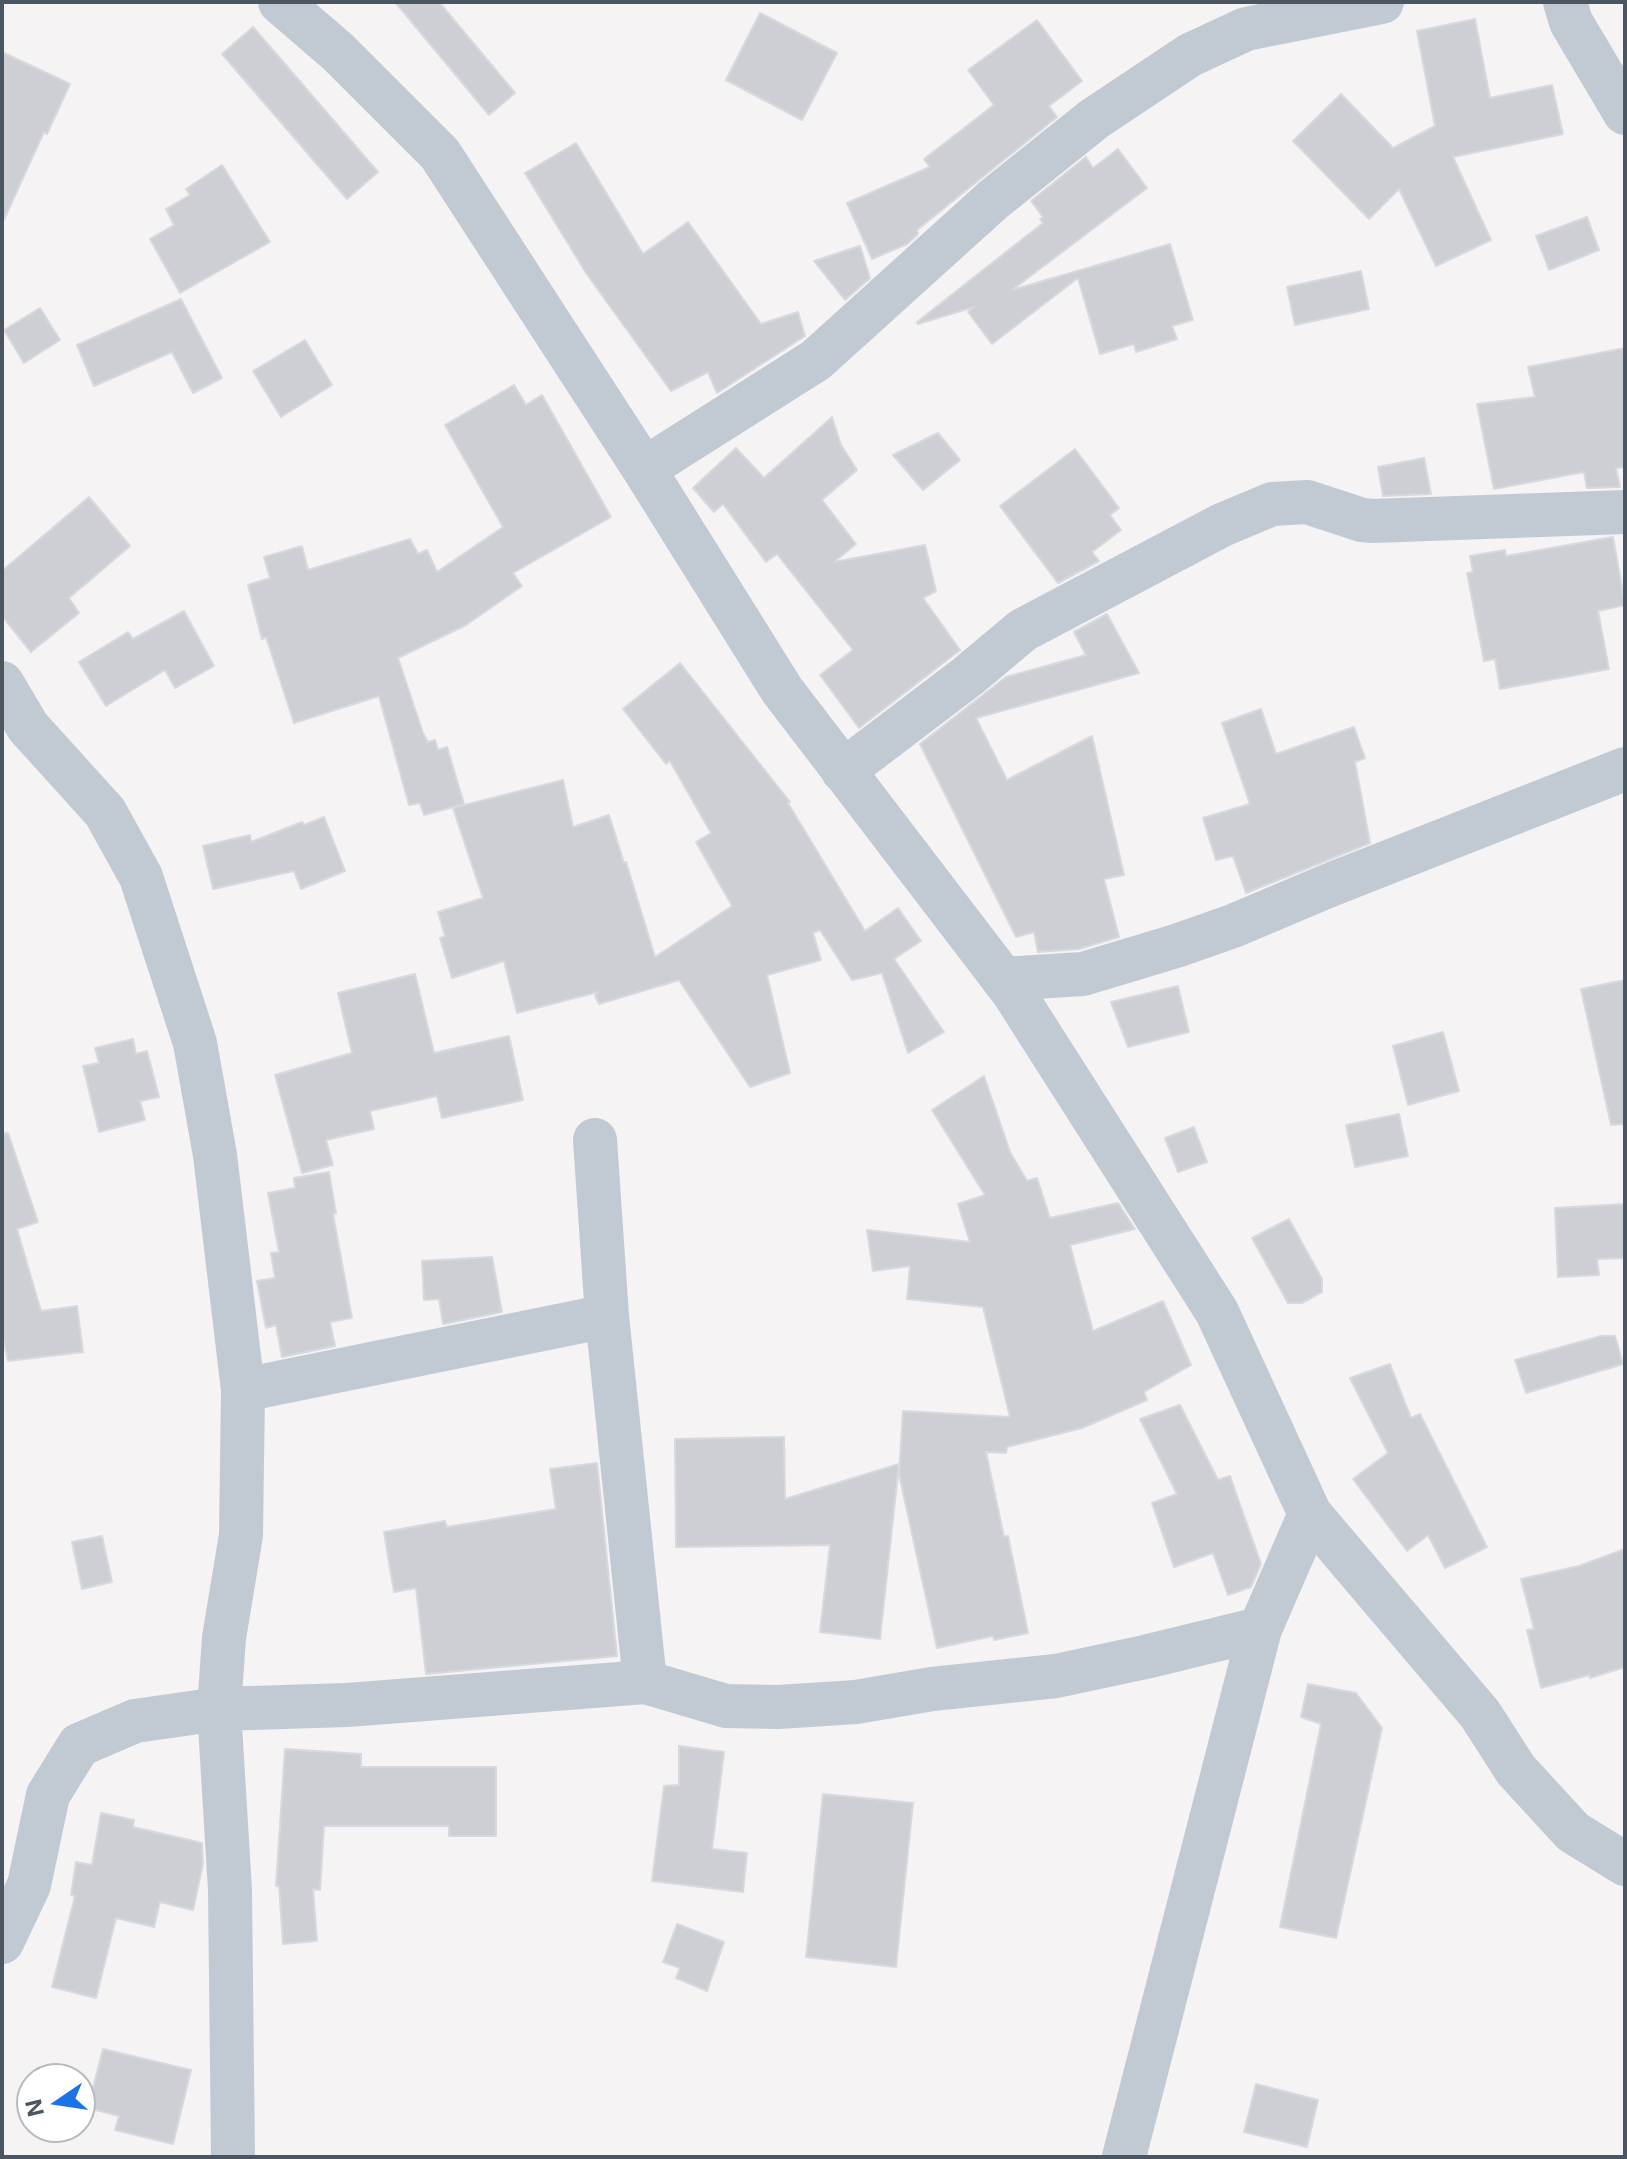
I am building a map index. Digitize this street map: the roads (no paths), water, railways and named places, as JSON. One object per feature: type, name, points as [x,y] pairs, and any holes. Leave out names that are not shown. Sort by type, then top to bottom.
[{"type":"street","points":[[644,469],[816,360],[994,199],[1094,119],[1190,55],[1246,29],[1382,2]]},
{"type":"street","points":[[1565,2],[1571,22],[1625,113]]},
{"type":"street","points":[[302,9],[338,52],[440,154],[644,469],[782,690],[1003,979],[1217,1312],[1310,1514],[1480,1714],[1516,1770],[1573,1832],[1625,1864]]},
{"type":"street","points":[[843,771],[928,708],[1023,630],[1222,525],[1272,504],[1307,502],[1373,521],[1625,512]]},
{"type":"street","points":[[2,683],[28,727],[105,812],[141,877],[195,1043],[215,1155],[243,1390],[241,1535],[224,1638],[219,1709],[230,1890],[233,2157]]},
{"type":"street","points":[[1003,979],[1083,974],[1190,941],[1625,769]]},
{"type":"street","points":[[595,1140],[607,1316],[645,1682]]},
{"type":"street","points":[[243,1390],[607,1316]]},
{"type":"street","points":[[1124,2157],[1260,1629],[1310,1514]]},
{"type":"street","points":[[2,1942],[29,1885],[48,1795],[79,1745],[135,1721],[219,1709],[347,1705],[645,1682],[726,1706],[778,1707],[856,1702],[932,1689],[1056,1676],[1260,1629]]}]
